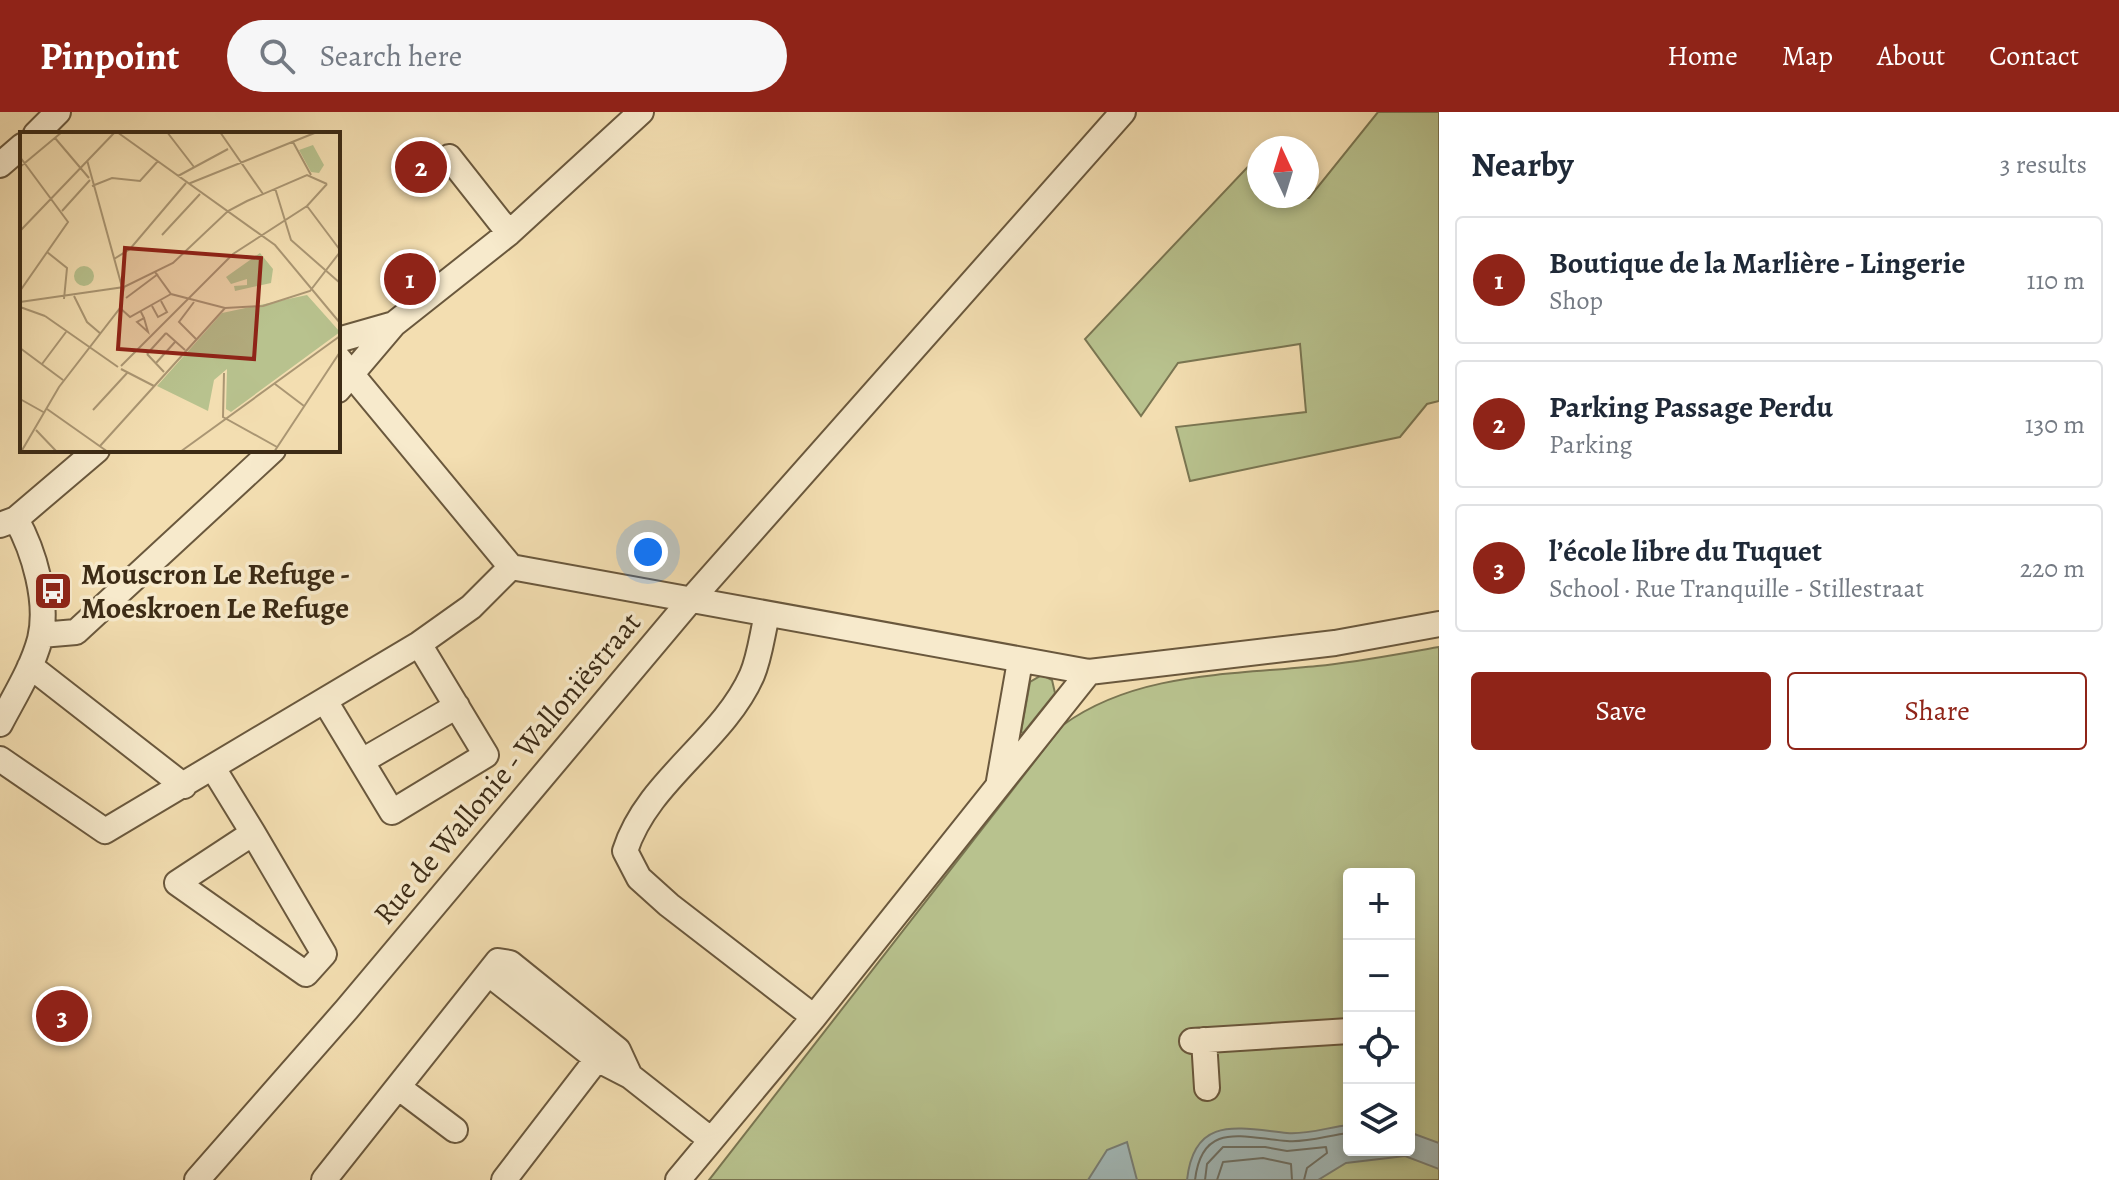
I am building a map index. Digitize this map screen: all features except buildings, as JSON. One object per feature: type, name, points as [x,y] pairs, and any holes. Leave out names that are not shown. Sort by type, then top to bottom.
[{"type":"street","points":[[38,132],[58,112]]},
{"type":"street","points":[[641,112],[509,233],[394,324],[342,375],[511,567],[689,602],[1089,672],[1335,643],[1439,624]]},
{"type":"street","name":"Rue de Wallonie - Walloniëstraat","points":[[197,1180],[356,999],[689,602],[1123,112]]},
{"type":"street","points":[[0,165],[20,148]]},
{"type":"street","points":[[449,157],[509,233]]},
{"type":"street","points":[[340,339],[394,324]]},
{"type":"street","points":[[0,724],[30,666],[41,635],[36,572],[28,543],[8,522],[95,452]]},
{"type":"street","points":[[41,635],[76,632],[271,452]]},
{"type":"street","points":[[0,759],[105,831],[419,644],[471,607],[511,567]]},
{"type":"street","points":[[767,615],[758,656],[740,696],[634,823],[625,851],[639,878],[669,905],[814,1017]]},
{"type":"street","points":[[325,701],[392,812],[486,755],[419,644]]},
{"type":"street","points":[[998,787],[1020,661]]},
{"type":"street","points":[[30,666],[184,786]]},
{"type":"street","points":[[678,1180],[814,1017],[1089,672]]},
{"type":"street","points":[[362,761],[457,706]]},
{"type":"street","points":[[213,768],[253,833],[324,954],[306,974],[177,883],[253,833]]},
{"type":"street","points":[[324,1180],[498,961],[510,963],[618,1050],[630,1076]]},
{"type":"street","points":[[489,974],[597,1059],[630,1076],[710,1139]]},
{"type":"street","points":[[1207,1088],[1198,1041],[1343,1031]]},
{"type":"street","points":[[1323,1033],[1343,1043]]},
{"type":"street","points":[[504,1180],[597,1059]]},
{"type":"street","points":[[398,1087],[455,1130]]},
{"type":"green space","points":[[1378,112],[1439,112],[1439,401],[1427,404],[1400,437],[1190,481],[1176,427],[1306,412],[1300,344],[1178,363],[1141,416],[1085,339],[1247,168],[1247,208],[1319,208],[1319,186]]},
{"type":"green space","points":[[1439,647],[1439,1180],[709,1180],[1063,725],[1091,708],[1153,685],[1348,662]]},
{"type":"green space","points":[[1042,675],[1052,680],[1055,693],[1023,733],[1030,682]]},
{"type":"water","points":[[1343,1126],[1343,1156],[1405,1156],[1346,1163],[1318,1180],[1187,1180],[1191,1159],[1199,1145],[1209,1135],[1221,1130],[1310,1132]]},
{"type":"water","points":[[1415,1134],[1439,1143],[1439,1169],[1405,1156],[1415,1156]]},
{"type":"water","points":[[1127,1142],[1137,1180],[1088,1180],[1107,1150]]},
{"type":"place","name":"Parking Passage Perdu","points":[[421,167]]},
{"type":"place","name":"Boutique de la Marlière - Lingerie","points":[[410,279]]},
{"type":"place","name":"Mouscron Le Refuge - Moeskroen Le Refuge","points":[[53,591]]},
{"type":"place","name":"l’école libre du Tuquet","points":[[62,1016]]}]
